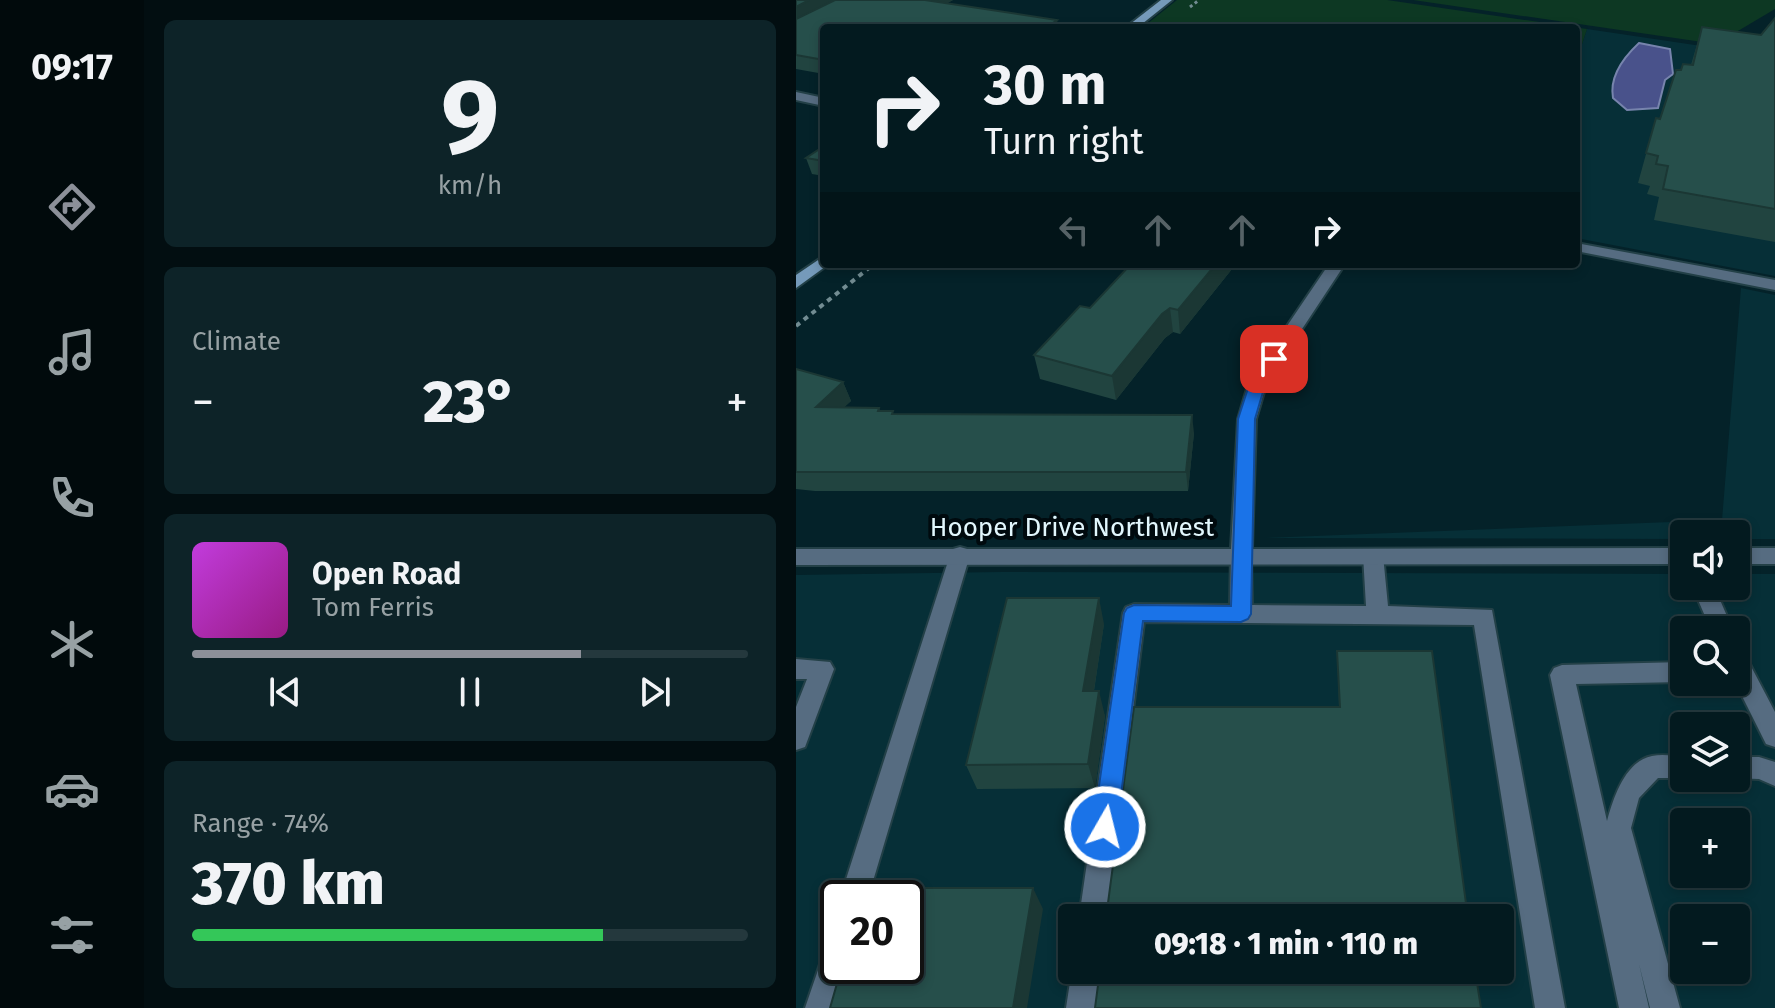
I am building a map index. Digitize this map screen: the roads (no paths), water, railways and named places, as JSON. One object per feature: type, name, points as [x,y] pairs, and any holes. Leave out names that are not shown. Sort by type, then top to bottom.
[{"type":"street","points":[[1135,24],[1167,0]]},
{"type":"street","points":[[796,96],[820,101]]},
{"type":"street","points":[[1580,248],[1775,285]]},
{"type":"street","points":[[796,283],[820,264]]},
{"type":"street","points":[[1241,614],[1247,419],[1258,382],[1334,268]]},
{"type":"street","points":[[860,880],[960,555]]},
{"type":"street","points":[[1373,555],[1378,615]]},
{"type":"street","name":"Hooper Drive Northwest","points":[[796,557],[1670,556]]},
{"type":"street","points":[[1750,556],[1775,556]]},
{"type":"street","points":[[1095,904],[1134,613],[1484,616],[1550,1008]]},
{"type":"street","points":[[796,669],[822,669],[796,739]]},
{"type":"street","points":[[1634,1008],[1562,675],[1670,672]]},
{"type":"street","points":[[1750,689],[1775,736]]},
{"type":"street","points":[[1665,1008],[1618,828],[1628,792],[1652,767],[1670,767]]},
{"type":"street","points":[[1750,768],[1775,774]]},
{"type":"street","points":[[820,1008],[828,984]]},
{"type":"street","points":[[1081,1008],[1084,984]]},
{"type":"water","points":[[1639,43],[1670,49],[1673,74],[1665,80],[1658,108],[1627,110],[1613,98],[1613,82],[1623,61]]}]
